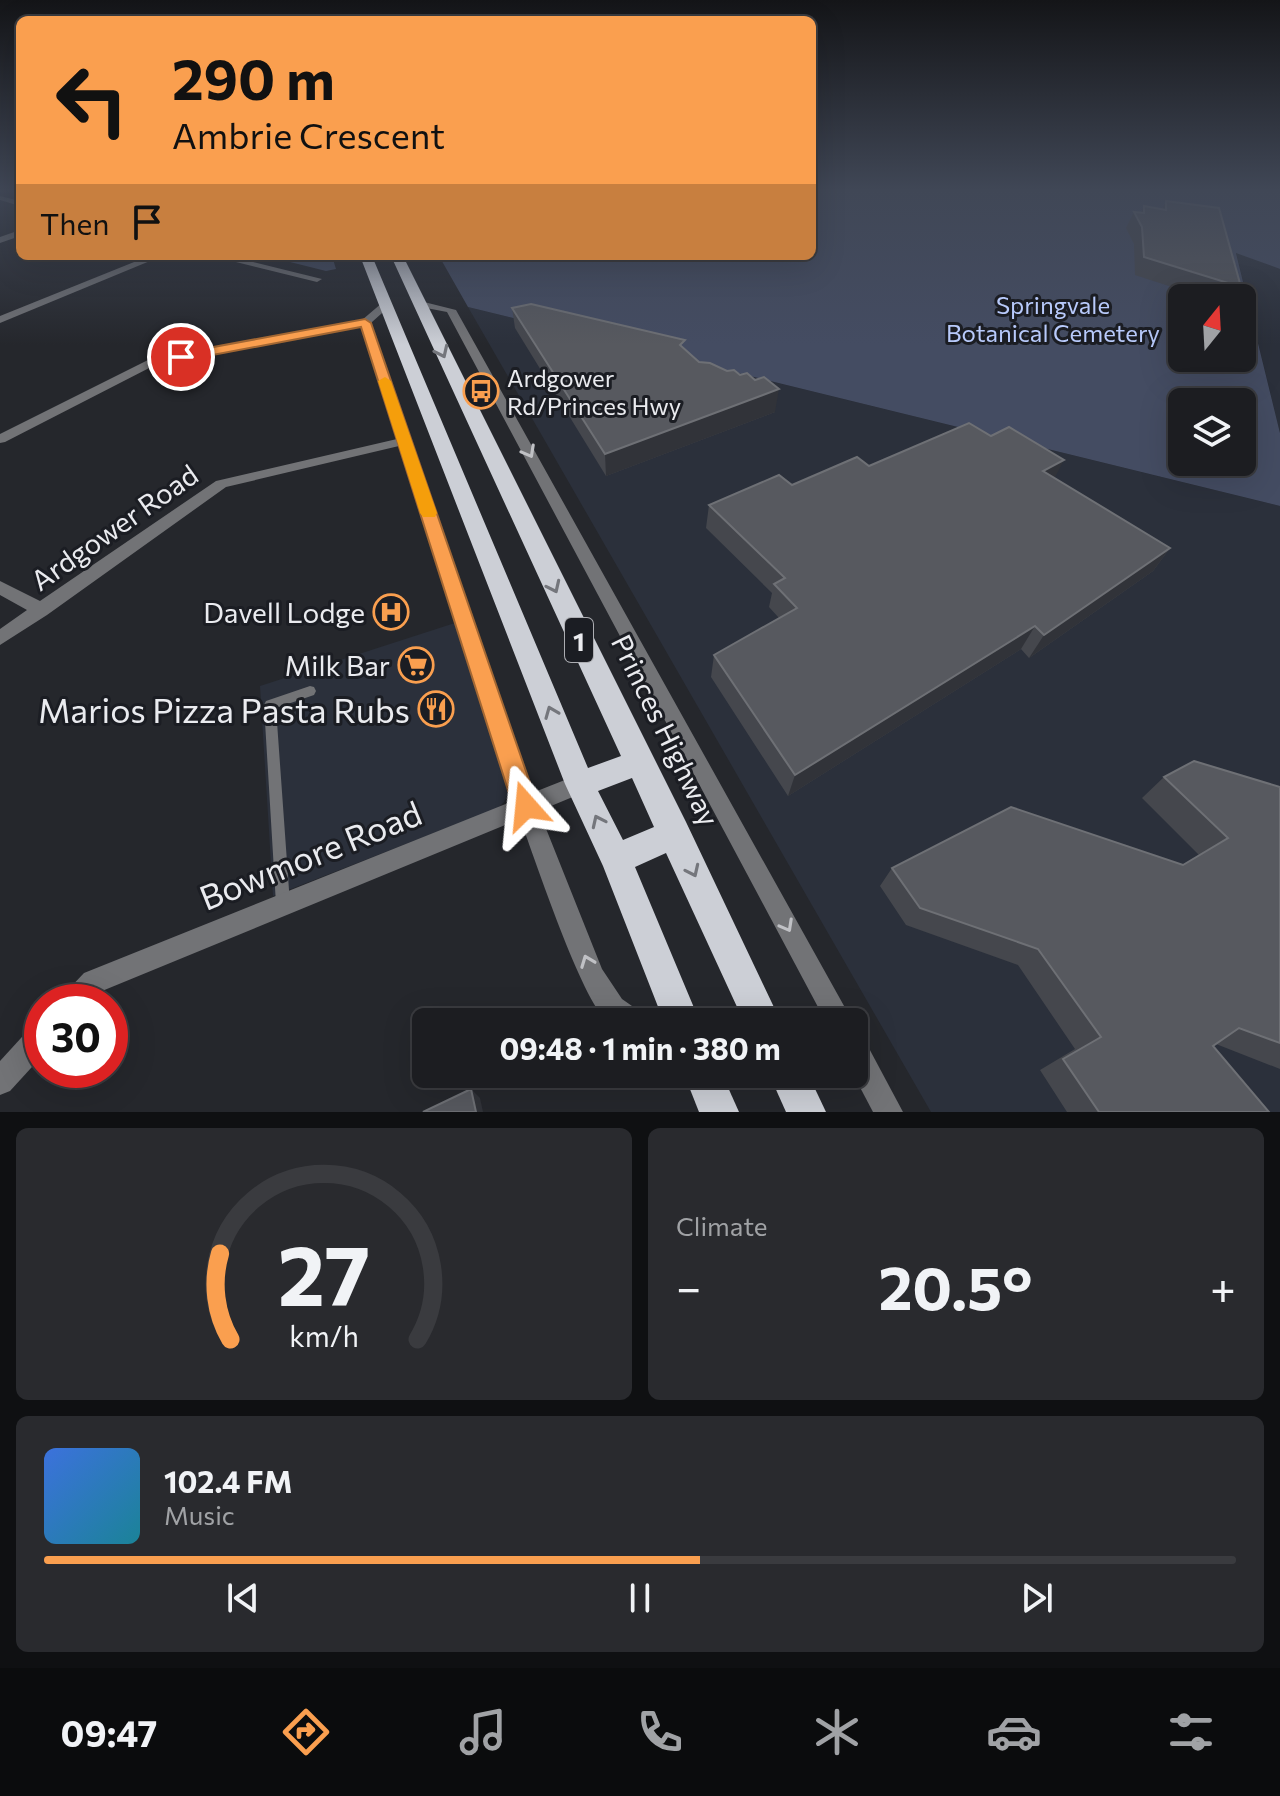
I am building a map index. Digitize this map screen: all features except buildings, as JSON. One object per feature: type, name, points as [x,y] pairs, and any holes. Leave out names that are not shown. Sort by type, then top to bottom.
[{"type":"highway","name":"1","points":[[368,260],[580,784],[616,859],[676,1008]]},
{"type":"highway","name":"Princes Highway","points":[[399,260],[756,1008]]},
{"type":"highway","points":[[580,784],[637,763]]},
{"type":"highway","points":[[616,859],[675,833]]},
{"type":"highway","points":[[703,1088],[719,1112]]},
{"type":"highway","points":[[795,1088],[806,1112]]},
{"type":"street","points":[[0,320],[147,260]]},
{"type":"street","points":[[234,260],[317,279]]},
{"type":"street","points":[[420,304],[451,310],[832,1008]]},
{"type":"street","points":[[0,439],[152,362],[365,323],[386,305]]},
{"type":"street","points":[[365,323],[526,806],[593,978],[613,1008]]},
{"type":"street","name":"Ardgower Road","points":[[0,638],[221,484],[405,441]]},
{"type":"street","points":[[0,587],[41,610]]},
{"type":"street","name":"Bowmore Road","points":[[91,984],[580,784]]},
{"type":"street","points":[[0,1081],[24,1055]]},
{"type":"street","points":[[868,1074],[889,1112]]},
{"type":"lane","points":[[283,904],[270,705],[310,691]]},
{"type":"shaded area","points":[[1236,252],[1280,269],[1280,433],[1256,334],[1256,284],[1244,284]]},
{"type":"shaded area","points":[[468,307],[1280,506],[1280,1112],[931,1112]]},
{"type":"shaded area","points":[[458,622],[510,789],[504,802],[498,808],[273,896],[260,686]]},
{"type":"green space","name":"Springvale Botanical Cemetery","points":[[816,241],[1280,241],[1280,269],[1236,253],[1244,284],[1168,284],[1168,372],[1256,372],[1256,335],[1280,433],[1280,506],[468,307],[441,260],[816,260]]},
{"type":"green space","points":[[282,260],[333,260],[336,269],[326,271]]},
{"type":"slow traffic","points":[[385,381],[429,513]]},
{"type":"place","name":"Ardgower Rd/Princes Hwy","points":[[481,391]]},
{"type":"place","name":"Davell Lodge","points":[[391,612]]},
{"type":"place","name":"Milk Bar","points":[[416,665]]},
{"type":"place","name":"Marios Pizza Pasta Rubs","points":[[436,709]]},
{"type":"route","points":[[181,357],[365,323],[526,806]]}]
